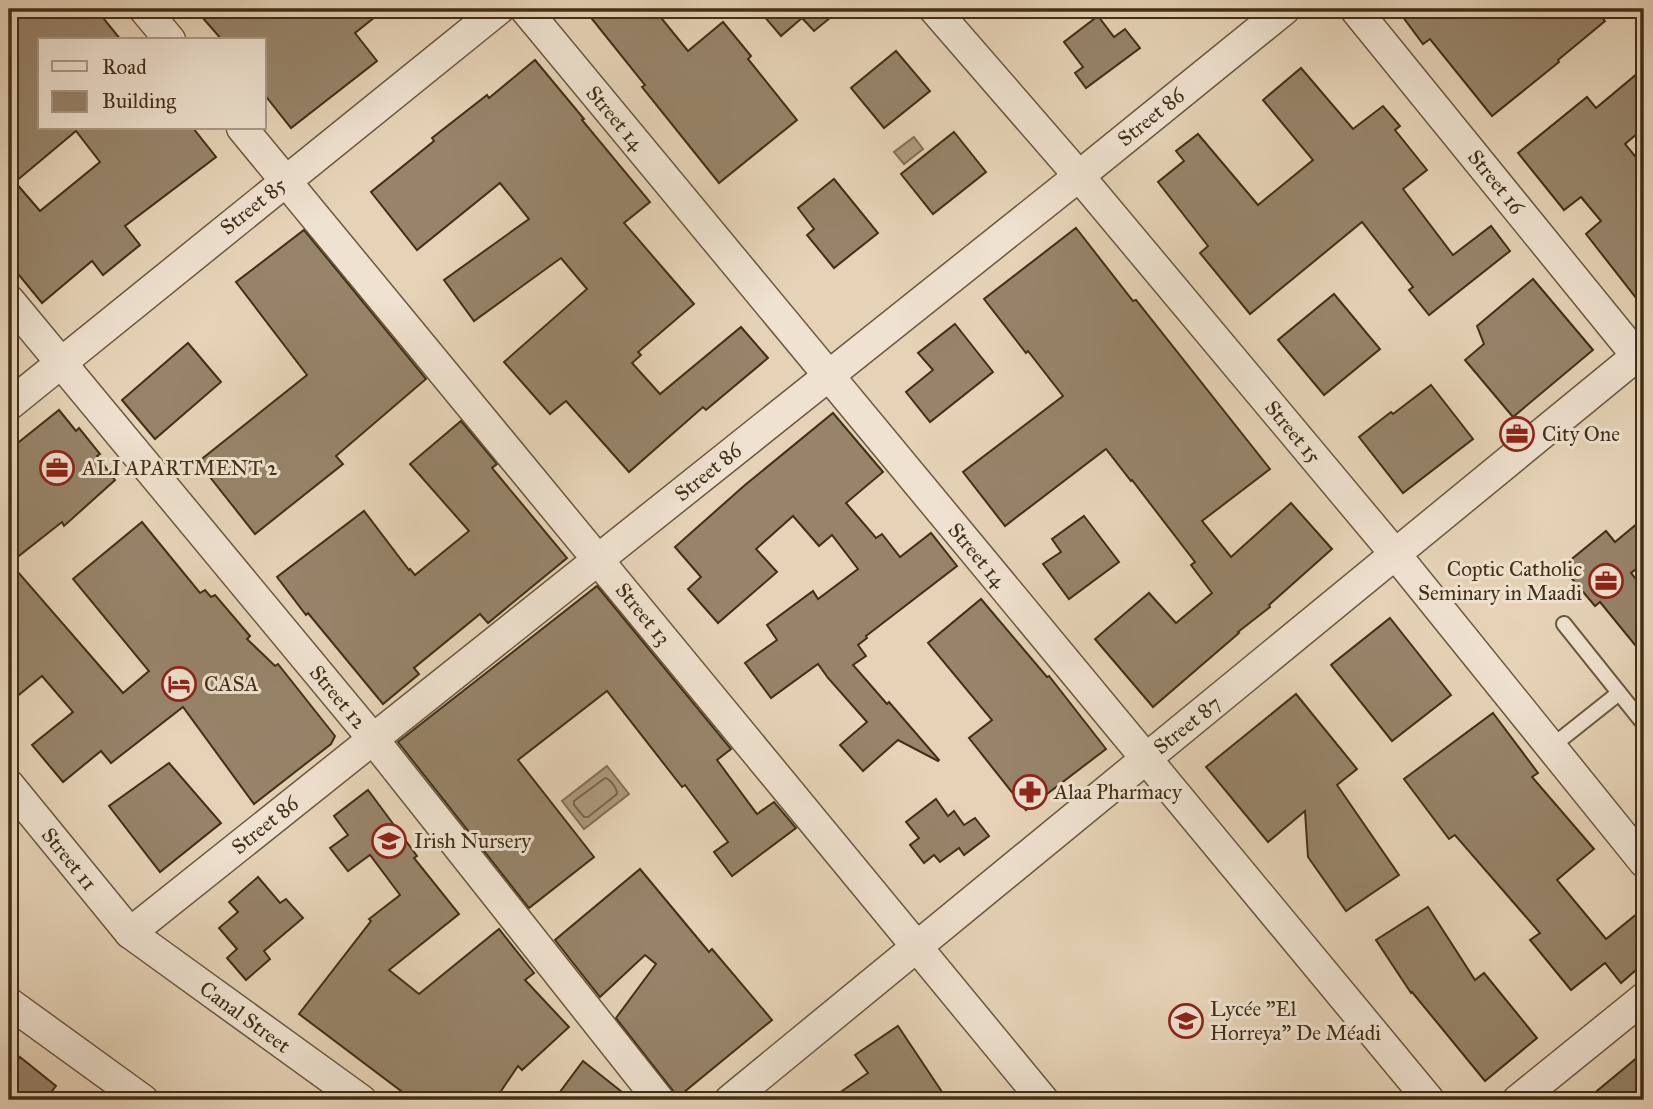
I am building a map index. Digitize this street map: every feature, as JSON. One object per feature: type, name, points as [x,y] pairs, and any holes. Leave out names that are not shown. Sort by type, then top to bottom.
[{"type":"street","points":[[144,9],[168,38]]},
{"type":"street","name":"Street 85","points":[[9,405],[499,9]]},
{"type":"street","name":"Street 14","points":[[525,9],[1429,1100]]},
{"type":"street","name":"Street 15","points":[[934,9],[1079,176],[1396,555],[1644,862]]},
{"type":"street","name":"Street 86","points":[[130,933],[1285,9]]},
{"type":"street","name":"Street 16","points":[[1355,9],[1641,353]]},
{"type":"street","name":"Street 13","points":[[244,130],[1043,1100]]},
{"type":"street","name":"Street 12","points":[[9,300],[373,739],[659,1100]]},
{"type":"street","name":"Street 87","points":[[730,1100],[1641,353]]},
{"type":"street","name":"Street 11","points":[[11,792],[130,933]]},
{"type":"street","name":"Canal Street","points":[[130,933],[361,1100]]},
{"type":"street","points":[[1518,1100],[1644,998]]},
{"type":"street","points":[[9,1003],[144,1100]]},
{"type":"lane","points":[[1564,624],[1644,724]]},
{"type":"lane","points":[[1551,747],[1619,693]]},
{"type":"water","points":[[914,137],[923,149],[904,164],[894,152]]},
{"type":"water","points":[[607,766],[629,794],[584,829],[562,801]]},
{"type":"building","points":[[9,9],[96,9],[119,38],[38,38],[38,130],[195,130],[216,157],[125,226],[140,245],[103,275],[92,261],[42,303],[9,263]],"holes":[[[76,131],[100,162],[40,211],[15,182]]]},
{"type":"building","points":[[195,9],[385,9],[355,33],[377,61],[291,128],[266,97],[266,38],[220,38]]},
{"type":"building","points":[[584,9],[654,9],[688,51],[723,22],[751,56],[748,59],[797,120],[719,183]]},
{"type":"building","points":[[758,9],[841,9],[814,31],[802,18],[781,36]]},
{"type":"building","points":[[1397,9],[1595,9],[1605,21],[1492,116],[1430,39],[1423,44]]},
{"type":"building","points":[[1098,16],[1114,37],[1125,29],[1140,48],[1086,88],[1075,73],[1083,67],[1064,42]]},
{"type":"building","points":[[896,51],[930,91],[884,128],[851,88]]},
{"type":"building","points":[[535,60],[650,202],[624,223],[694,304],[638,352],[641,355],[632,363],[660,394],[741,327],[768,358],[706,410],[703,407],[629,472],[566,401],[550,414],[504,362],[587,289],[561,258],[474,321],[444,280],[529,219],[500,183],[417,250],[371,192],[434,141],[432,138],[487,95],[489,98]]},
{"type":"building","points":[[1301,68],[1353,129],[1383,106],[1400,126],[1395,130],[1427,170],[1403,189],[1453,255],[1491,226],[1510,251],[1429,315],[1409,290],[1413,287],[1362,222],[1250,314],[1200,253],[1208,246],[1158,182],[1184,161],[1176,151],[1198,134],[1258,205],[1313,160],[1263,100]]},
{"type":"building","points":[[1644,68],[1644,128],[1625,144],[1644,167],[1644,308],[1586,234],[1601,221],[1581,197],[1564,210],[1518,153],[1587,97],[1596,108]]},
{"type":"building","points":[[954,132],[986,172],[933,214],[901,174]]},
{"type":"building","points":[[834,179],[878,233],[834,268],[807,235],[814,229],[798,208]]},
{"type":"building","points":[[1076,228],[1270,469],[1202,521],[1231,557],[1291,503],[1332,549],[1269,605],[1270,607],[1153,707],[1095,639],[1149,593],[1176,623],[1212,593],[1191,565],[1195,562],[1132,480],[1106,449],[1005,526],[963,472],[1063,396],[984,299]]},
{"type":"building","points":[[304,230],[426,379],[336,456],[343,464],[255,534],[198,462],[307,375],[236,282]]},
{"type":"building","points":[[1533,279],[1593,350],[1513,417],[1465,360],[1484,344],[1477,326]]},
{"type":"building","points":[[1334,294],[1380,349],[1324,395],[1278,340]]},
{"type":"building","points":[[955,324],[993,372],[930,422],[906,392],[933,370],[918,353]]},
{"type":"building","points":[[188,343],[221,382],[155,439],[122,400]]},
{"type":"building","points":[[1431,385],[1473,439],[1403,493],[1359,437]]},
{"type":"building","points":[[59,410],[76,431],[79,428],[100,454],[97,456],[115,480],[64,526],[62,522],[10,563],[123,693],[149,671],[73,579],[142,522],[200,593],[205,590],[211,597],[215,595],[250,636],[247,639],[275,666],[278,664],[335,736],[331,744],[254,804],[183,707],[111,763],[101,751],[63,782],[32,745],[73,712],[42,676],[9,703],[9,450]]},
{"type":"building","points":[[833,413],[883,472],[846,503],[876,538],[882,534],[900,557],[931,533],[957,566],[866,636],[858,645],[866,656],[853,665],[887,704],[889,702],[938,761],[898,740],[863,771],[840,745],[867,722],[818,664],[771,698],[745,663],[777,640],[767,625],[813,591],[818,599],[858,569],[832,535],[819,546],[793,516],[756,549],[777,572],[718,623],[688,589],[701,577],[675,547]]},
{"type":"building","points":[[461,421],[497,464],[492,468],[567,558],[488,623],[480,614],[414,668],[419,674],[383,704],[277,577],[364,511],[415,575],[469,531],[410,464]]},
{"type":"building","points":[[1084,516],[1119,562],[1069,599],[1043,564],[1061,552],[1052,539]]},
{"type":"building","name":"Coptic Catholic Seminary in Maadi","points":[[1644,518],[1644,563],[1631,573],[1644,589],[1644,656],[1600,602],[1595,606],[1562,567],[1606,531],[1615,542]]},
{"type":"building","points":[[597,586],[731,749],[717,760],[757,814],[774,802],[796,828],[732,876],[714,852],[728,842],[607,691],[518,760],[594,857],[529,908],[398,742]]},
{"type":"building","points":[[981,599],[1047,677],[1049,676],[1106,749],[1026,810],[969,738],[992,720],[928,643]]},
{"type":"building","points":[[1390,618],[1451,695],[1392,741],[1331,665]]},
{"type":"building","points":[[1296,694],[1357,769],[1337,785],[1399,875],[1346,911],[1308,857],[1305,811],[1268,842],[1206,767]]},
{"type":"building","points":[[1493,713],[1538,773],[1532,777],[1594,849],[1557,880],[1606,939],[1644,908],[1644,963],[1621,983],[1605,963],[1571,990],[1530,940],[1540,933],[1455,835],[1449,839],[1404,779]]},
{"type":"building","points":[[169,763],[221,823],[160,872],[109,806]]},
{"type":"building","points":[[368,790],[417,856],[414,858],[459,914],[389,970],[419,994],[499,929],[534,973],[525,980],[569,1027],[522,1070],[518,1066],[495,1100],[413,1100],[299,1014],[371,921],[369,919],[400,895],[370,855],[348,871],[330,848],[348,835],[334,816]]},
{"type":"building","points":[[936,799],[948,816],[954,811],[964,825],[975,818],[989,836],[964,855],[959,848],[940,862],[934,855],[924,863],[910,845],[919,838],[906,822]]},
{"type":"building","points":[[640,869],[709,952],[712,949],[772,1020],[678,1097],[616,1018],[656,964],[645,955],[600,997],[555,940]]},
{"type":"building","points":[[258,877],[280,903],[286,899],[303,918],[264,951],[270,959],[246,980],[227,958],[237,949],[219,928],[238,912],[229,902]]},
{"type":"building","points":[[1428,907],[1475,980],[1484,973],[1537,1038],[1485,1081],[1411,993],[1376,940]]},
{"type":"building","points":[[898,1026],[942,1092],[929,1100],[829,1100],[868,1073],[855,1055]]},
{"type":"building","points":[[1644,1052],[1644,1100],[1586,1100]]},
{"type":"building","points":[[20,1057],[56,1086],[45,1100],[9,1100],[9,1072]]},
{"type":"building","points":[[583,1061],[632,1100],[554,1100]]},
{"type":"place","name":"City One","points":[[1517,434]]},
{"type":"place","name":"ALI APARTMENT 2","points":[[57,468]]},
{"type":"place","name":"Coptic Catholic Seminary in Maadi","points":[[1606,581]]},
{"type":"place","name":"CASA","points":[[179,684]]},
{"type":"place","name":"Alaa Pharmacy","points":[[1030,792]]},
{"type":"place","name":"Irish Nursery","points":[[389,841]]},
{"type":"place","name":"Lycée \"El Horreya\" De Méadi","points":[[1186,1021]]}]
